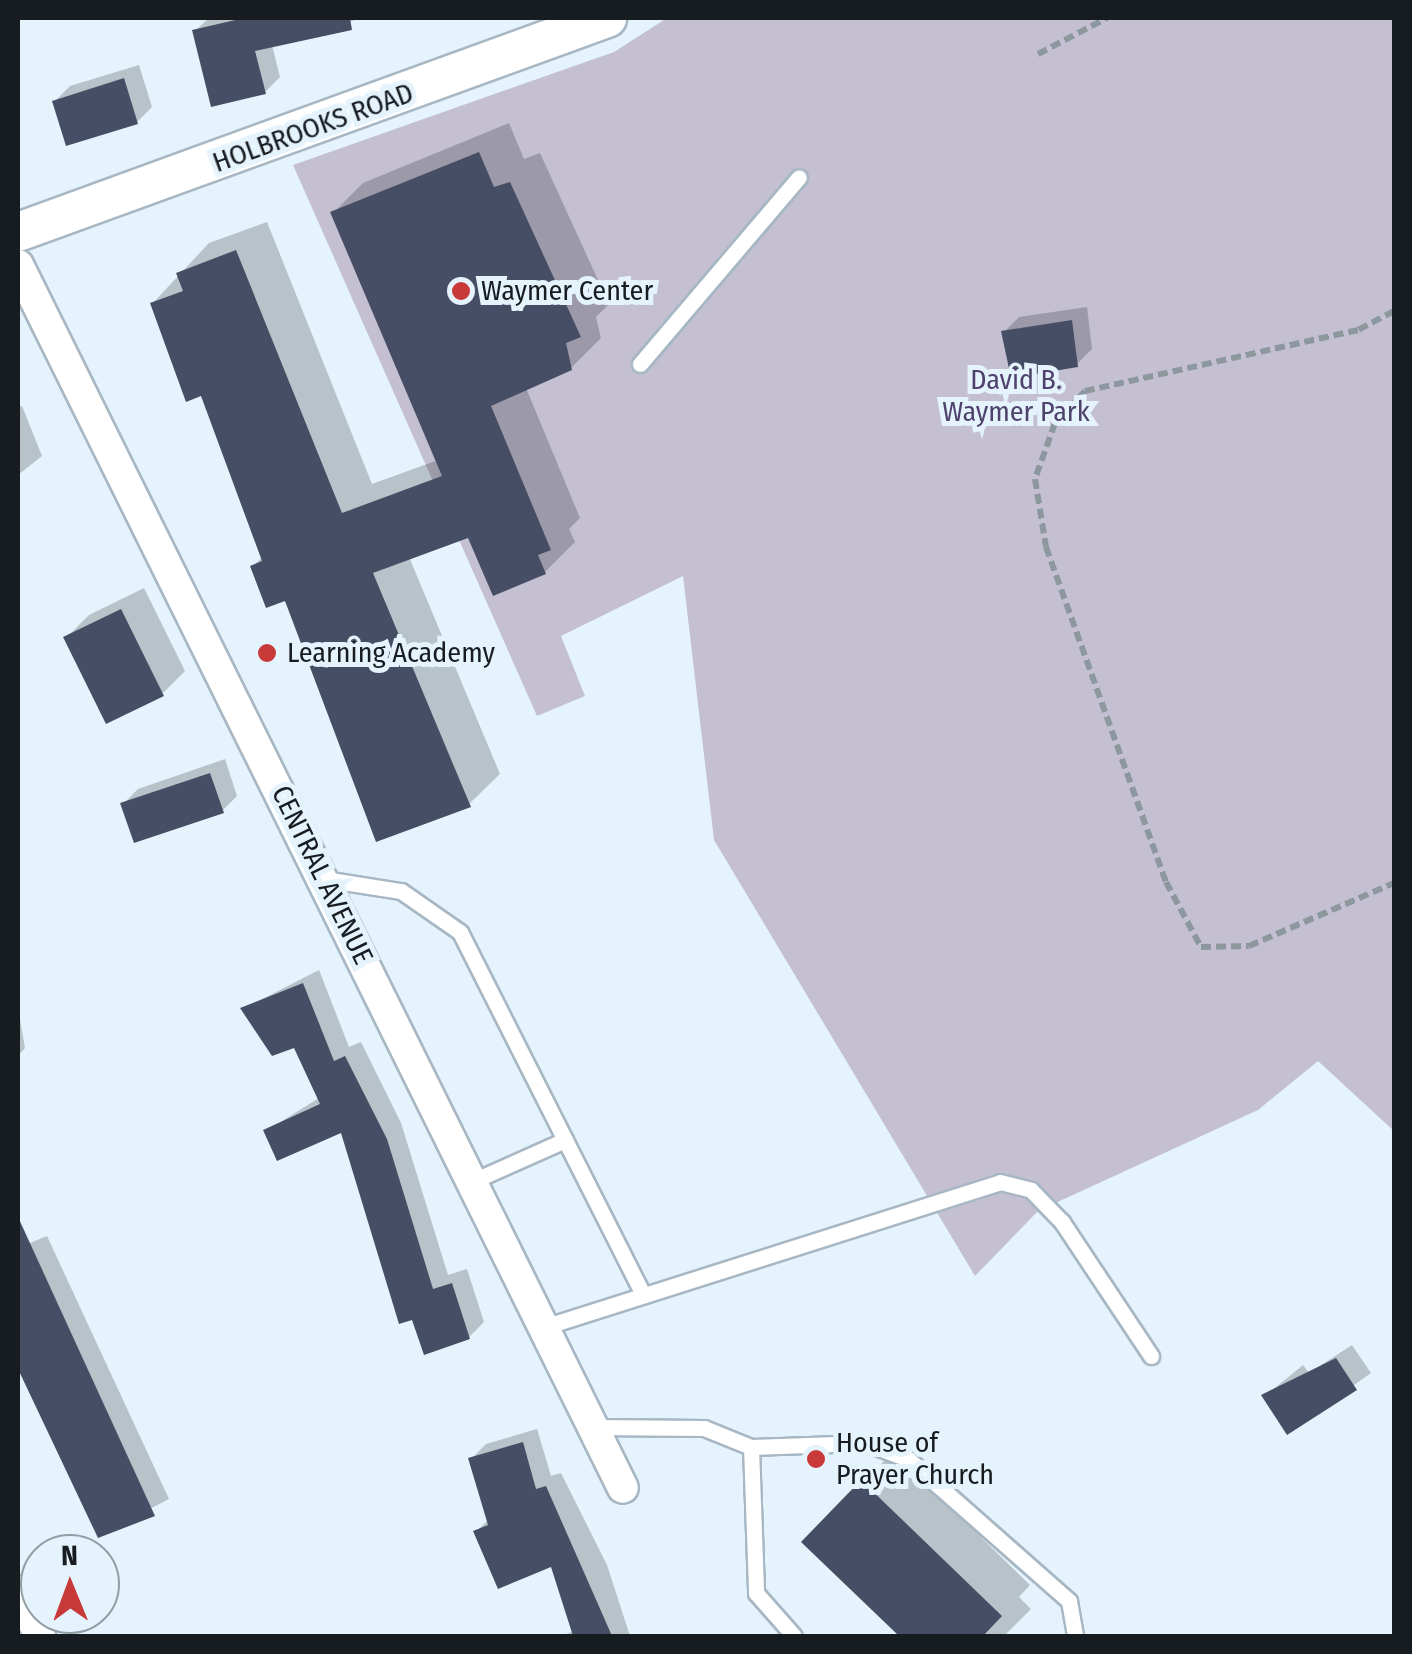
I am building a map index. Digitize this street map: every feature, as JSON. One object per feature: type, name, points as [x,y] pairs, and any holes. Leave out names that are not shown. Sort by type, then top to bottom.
[{"type":"street","name":"HOLBROOKS ROAD","points":[[18,232],[607,18]]},
{"type":"street","name":"CENTRAL AVENUE","points":[[18,264],[623,1488]]},
{"type":"street","points":[[18,1591],[40,1636]]},
{"type":"lane","points":[[640,364],[799,176]]},
{"type":"lane","points":[[324,879],[401,891],[460,932],[643,1295]]},
{"type":"lane","points":[[472,1181],[565,1140]]},
{"type":"lane","points":[[544,1328],[1000,1182],[1031,1190],[1062,1222],[1152,1356]]},
{"type":"lane","points":[[593,1427],[704,1428],[751,1447],[865,1443],[908,1459],[1069,1601],[1075,1636]]},
{"type":"lane","points":[[751,1447],[756,1593],[794,1636]]},
{"type":"path","points":[[1038,54],[1107,18]]},
{"type":"path","points":[[1394,311],[1358,330],[1085,391],[1055,423],[1035,479],[1053,565],[1166,882],[1201,947],[1249,946],[1394,883]]},
{"type":"green space","name":"David B. Waymer Park","points":[[667,18],[1394,18],[1394,1131],[1318,1061],[1258,1110],[1038,1211],[975,1276],[714,840],[683,576],[561,636],[585,696],[537,716],[293,165],[614,52]]},
{"type":"building","points":[[244,18],[350,18],[352,30],[255,51],[266,94],[211,107],[192,30]]},
{"type":"building","points":[[124,78],[138,124],[66,146],[52,101]]},
{"type":"building","points":[[479,152],[494,187],[510,182],[581,337],[566,343],[572,370],[491,406],[551,550],[538,555],[546,574],[493,596],[468,538],[373,573],[471,807],[376,842],[285,601],[266,608],[250,566],[262,561],[201,396],[186,402],[150,303],[183,291],[176,273],[236,250],[342,513],[442,476],[330,212]]},
{"type":"building","points":[[1072,320],[1078,367],[1011,378],[1001,331]]},
{"type":"building","points":[[121,609],[164,696],[106,724],[63,637]]},
{"type":"building","points":[[210,773],[224,813],[134,843],[120,803]]},
{"type":"building","points":[[303,983],[334,1061],[345,1056],[387,1139],[433,1289],[452,1283],[470,1339],[424,1355],[412,1320],[399,1324],[341,1133],[277,1161],[263,1130],[320,1104],[294,1048],[272,1056],[240,1008]]},
{"type":"building","points":[[18,1217],[155,1516],[108,1534],[96,1534],[18,1369]]},
{"type":"building","points":[[1336,1358],[1357,1390],[1287,1435],[1261,1395]]},
{"type":"building","points":[[523,1442],[536,1489],[546,1486],[612,1636],[573,1636],[551,1567],[498,1589],[473,1531],[488,1525],[468,1458]]},
{"type":"building","points":[[861,1480],[1002,1616],[983,1636],[899,1636],[801,1542]]},
{"type":"place","name":"Waymer Center","points":[[461,291]]},
{"type":"place","name":"Learning Academy","points":[[267,653]]},
{"type":"place","name":"House of Prayer Church","points":[[816,1459]]}]
